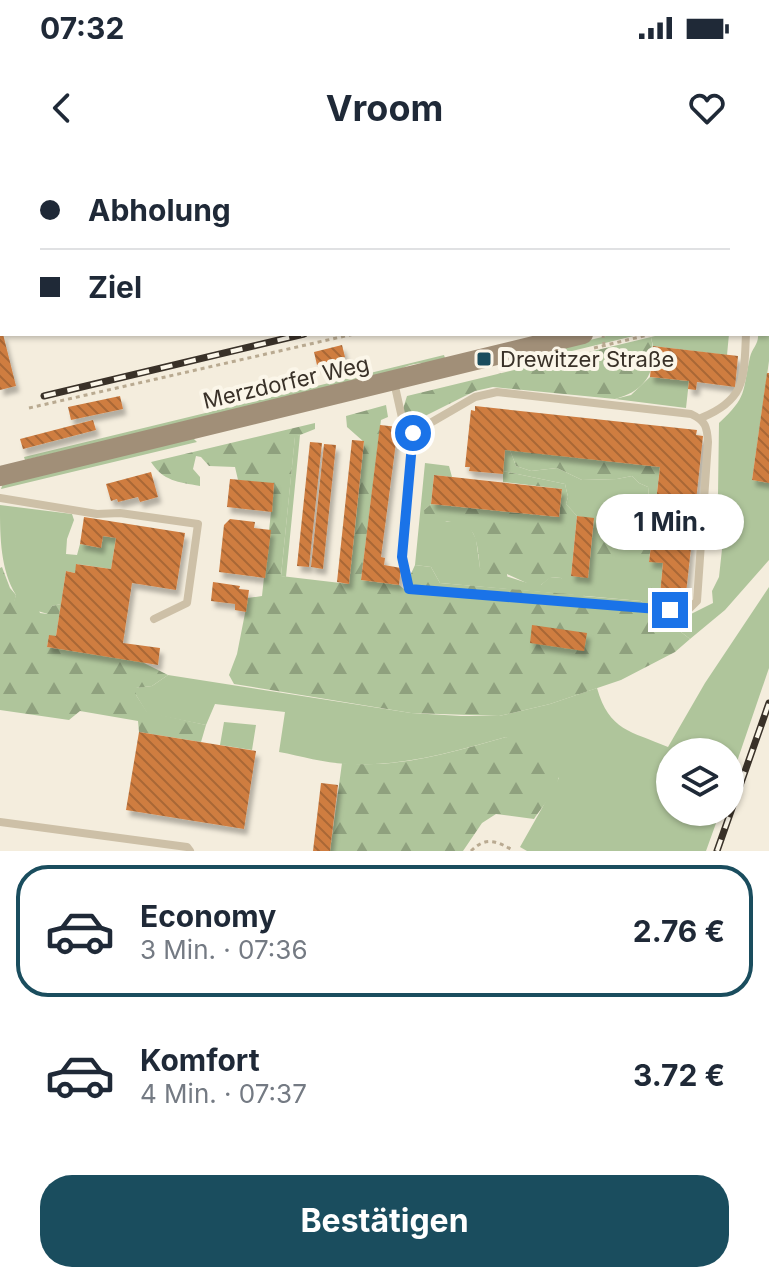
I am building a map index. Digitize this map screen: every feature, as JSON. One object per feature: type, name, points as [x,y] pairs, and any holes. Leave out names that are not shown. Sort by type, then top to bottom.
[{"type":"street","name":"Merzdorfer Weg","points":[[0,476],[575,336]]},
{"type":"lane","points":[[701,418],[718,411],[741,388],[746,336]]},
{"type":"lane","points":[[394,381],[402,418],[413,433],[402,557],[409,589],[687,611],[697,601],[708,442],[707,427],[701,418],[691,414],[497,392],[475,397],[413,433]]},
{"type":"lane","points":[[0,498],[97,514],[120,513],[198,524],[187,603],[154,619]]},
{"type":"lane","points":[[0,822],[187,847],[190,851]]},
{"type":"path","points":[[29,408],[345,336]]},
{"type":"path","points":[[603,336],[604,346]]},
{"type":"path","points":[[471,851],[480,842],[489,840],[514,851]]},
{"type":"green space","points":[[606,336],[634,336],[539,359],[538,353]]},
{"type":"green space","points":[[729,336],[727,355],[653,346],[651,337]]},
{"type":"green space","points":[[758,336],[769,336],[769,361],[752,480],[769,483],[769,560],[725,610],[690,639],[641,601],[440,583],[431,567],[415,565],[425,463],[449,466],[452,477],[434,475],[431,504],[424,510],[447,522],[461,522],[470,527],[476,539],[480,568],[541,585],[550,577],[561,578],[581,595],[617,531],[577,516],[566,504],[565,484],[503,471],[505,450],[510,450],[516,466],[531,471],[557,468],[582,480],[632,476],[648,487],[648,522],[638,540],[652,585],[652,597],[659,604],[691,614],[713,603],[712,591],[719,577],[726,512],[718,494],[719,423],[739,400]]},
{"type":"green space","points":[[651,337],[653,359],[648,377],[635,391],[615,399],[493,387],[475,391],[419,419],[409,419],[402,412],[407,396]]},
{"type":"green space","points":[[444,355],[446,361],[414,364],[395,373],[25,460],[24,457]]},
{"type":"green space","points":[[650,377],[689,381],[686,408],[615,399],[631,395]]},
{"type":"green space","points":[[386,405],[388,417],[381,420],[361,580],[399,585],[404,589],[415,565],[431,567],[440,583],[579,595],[567,588],[561,578],[551,577],[541,585],[531,585],[507,574],[508,584],[499,584],[496,576],[480,568],[476,540],[467,527],[425,519],[424,510],[431,504],[559,517],[562,489],[503,482],[503,471],[565,484],[566,504],[577,516],[571,576],[588,577],[594,518],[618,534],[623,554],[610,566],[598,568],[593,588],[583,596],[641,601],[690,639],[675,652],[621,680],[550,704],[499,716],[411,713],[234,684],[229,675],[237,654],[248,598],[262,596],[274,484],[238,480],[235,467],[209,466],[196,456],[193,469],[200,477],[200,486],[192,485],[166,477],[151,462],[315,423],[315,429],[295,437],[281,576],[349,584],[364,442],[347,427],[346,416]]},
{"type":"green space","points":[[300,435],[286,577],[281,576],[295,436]]},
{"type":"green space","points":[[192,437],[197,442],[1,489],[3,483]]},
{"type":"green space","points":[[510,450],[660,467],[649,561],[663,563],[659,604],[652,597],[648,575],[636,555],[649,520],[648,487],[632,476],[582,480],[557,468],[531,471],[516,466]]},
{"type":"green space","points":[[0,505],[72,514],[74,520],[67,539],[66,554],[77,555],[80,544],[101,548],[103,536],[116,538],[111,569],[77,564],[75,573],[66,571],[61,604],[52,606],[48,614],[13,604],[16,595],[4,563]]},
{"type":"green space","points":[[2,567],[16,595],[14,603],[36,604],[40,613],[47,614],[52,606],[61,604],[56,636],[49,636],[47,647],[142,662],[168,675],[152,686],[136,688],[136,695],[147,712],[206,725],[201,742],[139,732],[138,721],[80,711],[69,720],[0,710]]},
{"type":"green space","points":[[769,587],[769,668],[744,741],[744,738],[673,738],[705,683]]},
{"type":"green space","points":[[168,675],[411,713],[499,716],[550,704],[597,688],[608,713],[632,733],[656,742],[656,826],[715,826],[706,851],[527,851],[520,847],[559,778],[506,737],[407,761],[367,764],[321,761],[279,752],[285,712],[215,704],[206,725],[147,713],[135,688],[152,686]]},
{"type":"green space","points":[[224,722],[256,725],[252,750],[220,745]]},
{"type":"green space","points":[[506,737],[547,756],[558,768],[556,786],[534,819],[496,814],[482,823],[463,851],[330,851],[342,763],[405,761]]},
{"type":"building","points":[[0,336],[4,336],[16,386],[0,390]]},
{"type":"building","points":[[342,345],[345,357],[317,365],[314,352]]},
{"type":"building","points":[[653,346],[738,356],[735,387],[697,382],[696,390],[688,389],[689,381],[650,377]]},
{"type":"building","points":[[769,373],[769,483],[752,480]]},
{"type":"building","points":[[120,396],[123,409],[71,420],[68,407]]},
{"type":"building","points":[[475,406],[697,430],[696,435],[703,436],[686,594],[679,593],[677,606],[659,604],[663,563],[649,562],[660,467],[505,450],[503,474],[469,471],[470,467],[465,467],[471,410],[475,411]]},
{"type":"building","points":[[93,420],[96,430],[23,449],[20,439]]},
{"type":"building","points":[[380,425],[398,427],[381,557],[385,558],[384,565],[401,568],[399,585],[361,580]]},
{"type":"building","points":[[352,440],[364,441],[349,584],[337,582]]},
{"type":"building","points":[[310,442],[322,443],[309,567],[297,566]]},
{"type":"building","points":[[324,444],[336,445],[323,569],[311,567]]},
{"type":"building","points":[[151,472],[158,497],[140,502],[138,497],[111,501],[106,484]]},
{"type":"building","points":[[434,475],[562,489],[559,517],[431,504]]},
{"type":"building","points":[[230,479],[274,483],[272,512],[227,507]]},
{"type":"building","points":[[577,516],[594,518],[588,578],[571,576]]},
{"type":"building","points":[[84,517],[185,533],[176,590],[132,583],[123,643],[160,648],[158,665],[47,647],[49,635],[56,636],[66,571],[75,573],[76,564],[111,569],[116,538],[103,536],[101,548],[80,544]]},
{"type":"building","points":[[230,519],[255,522],[254,528],[271,530],[265,578],[219,572],[224,525]]},
{"type":"building","points":[[213,582],[249,590],[246,612],[235,610],[235,604],[211,601]]},
{"type":"building","points":[[532,625],[587,633],[584,651],[530,643]]},
{"type":"building","points":[[139,732],[256,751],[244,829],[126,810]]},
{"type":"building","points":[[321,783],[338,785],[330,851],[313,851]]},
{"type":"railway","points":[[44,396],[296,336]]},
{"type":"railway","points":[[717,851],[769,703]]},
{"type":"place","name":"Drewitzer Straße","points":[[484,359]]},
{"type":"route","points":[[413,433],[402,557],[409,589],[670,610]]}]
